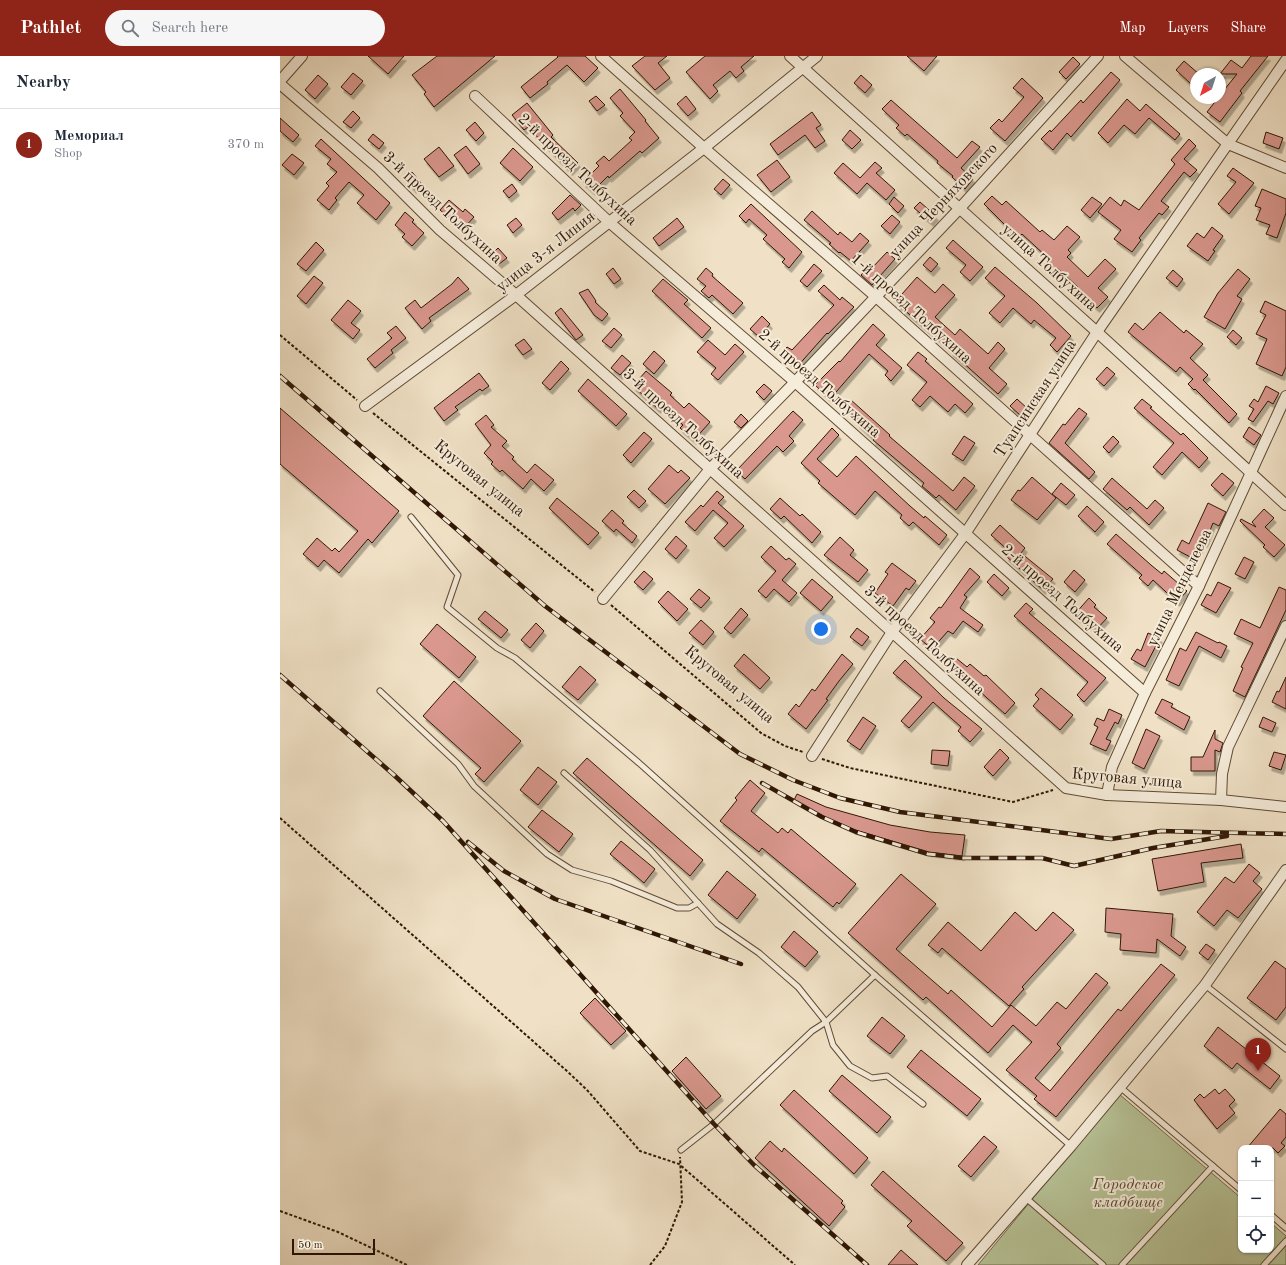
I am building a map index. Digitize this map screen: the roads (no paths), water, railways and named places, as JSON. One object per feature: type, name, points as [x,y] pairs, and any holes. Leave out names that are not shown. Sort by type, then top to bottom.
[{"type":"street","points":[[280,82],[302,56]]},
{"type":"street","name":"1-й проезд Толбухина","points":[[601,56],[704,148],[875,296],[1199,586]]},
{"type":"street","name":"улица Толбухина","points":[[790,56],[1098,332],[1286,505]]},
{"type":"street","name":"улица 3-я Линия","points":[[364,406],[516,295],[704,148],[817,56]]},
{"type":"street","name":"улица Черняховского","points":[[603,599],[710,469],[795,382],[960,208],[1098,56]]},
{"type":"street","points":[[1125,56],[1228,144],[1286,168]]},
{"type":"street","name":"Туапсинская улица","points":[[812,756],[892,632],[965,534],[1098,332],[1286,60]]},
{"type":"street","name":"3-й проезд Толбухина","points":[[280,82],[378,168],[440,230],[516,295],[1066,788]]},
{"type":"street","name":"2-й проезд Толбухина","points":[[474,96],[609,222],[795,382],[1145,693]]},
{"type":"street","name":"улица Менделеева","points":[[1107,795],[1112,767],[1145,693],[1199,586],[1286,396]]},
{"type":"street","points":[[1221,800],[1222,774],[1228,747],[1286,626]]},
{"type":"street","name":"Круговая улица","points":[[1066,788],[1107,795],[1221,800],[1286,807]]},
{"type":"street","points":[[967,1265],[1071,1146],[1205,986],[1286,870]]},
{"type":"lane","points":[[411,517],[458,575],[447,607],[497,648],[515,658],[639,763],[875,975],[1071,1146]]},
{"type":"lane","points":[[380,691],[458,764],[474,786],[547,854],[572,870],[611,881],[676,908],[689,908],[698,903]]},
{"type":"lane","points":[[564,773],[650,850],[717,924],[759,953],[798,987],[826,1022],[833,1045],[850,1066],[872,1078],[887,1076],[923,1104]]},
{"type":"lane","points":[[681,1150],[714,1124],[812,1031],[826,1022],[875,975]]},
{"type":"lane","points":[[1205,986],[1286,1049]]},
{"type":"lane","points":[[1120,1087],[1238,1187]]},
{"type":"lane","points":[[1122,1265],[1213,1166]]},
{"type":"lane","points":[[1026,1198],[1103,1265]]},
{"type":"lane","points":[[1273,1217],[1286,1228]]},
{"type":"lane","points":[[1264,1265],[1286,1241]]},
{"type":"railway","points":[[280,376],[545,606],[740,754],[793,780],[840,798],[900,812],[1111,839],[1161,831],[1286,834]]},
{"type":"railway","points":[[280,675],[394,775],[443,821],[714,1124],[754,1165],[867,1265]]},
{"type":"railway","points":[[762,783],[822,817],[856,832],[928,854],[963,858],[1042,858],[1074,866],[1153,848],[1227,836]]},
{"type":"railway","points":[[468,842],[504,871],[555,899],[741,964]]},
{"type":"place","name":"Мемориал","points":[[1258,1071]]},
{"type":"park label","name":"Городское кладбище","points":[[1128,1194]]}]
